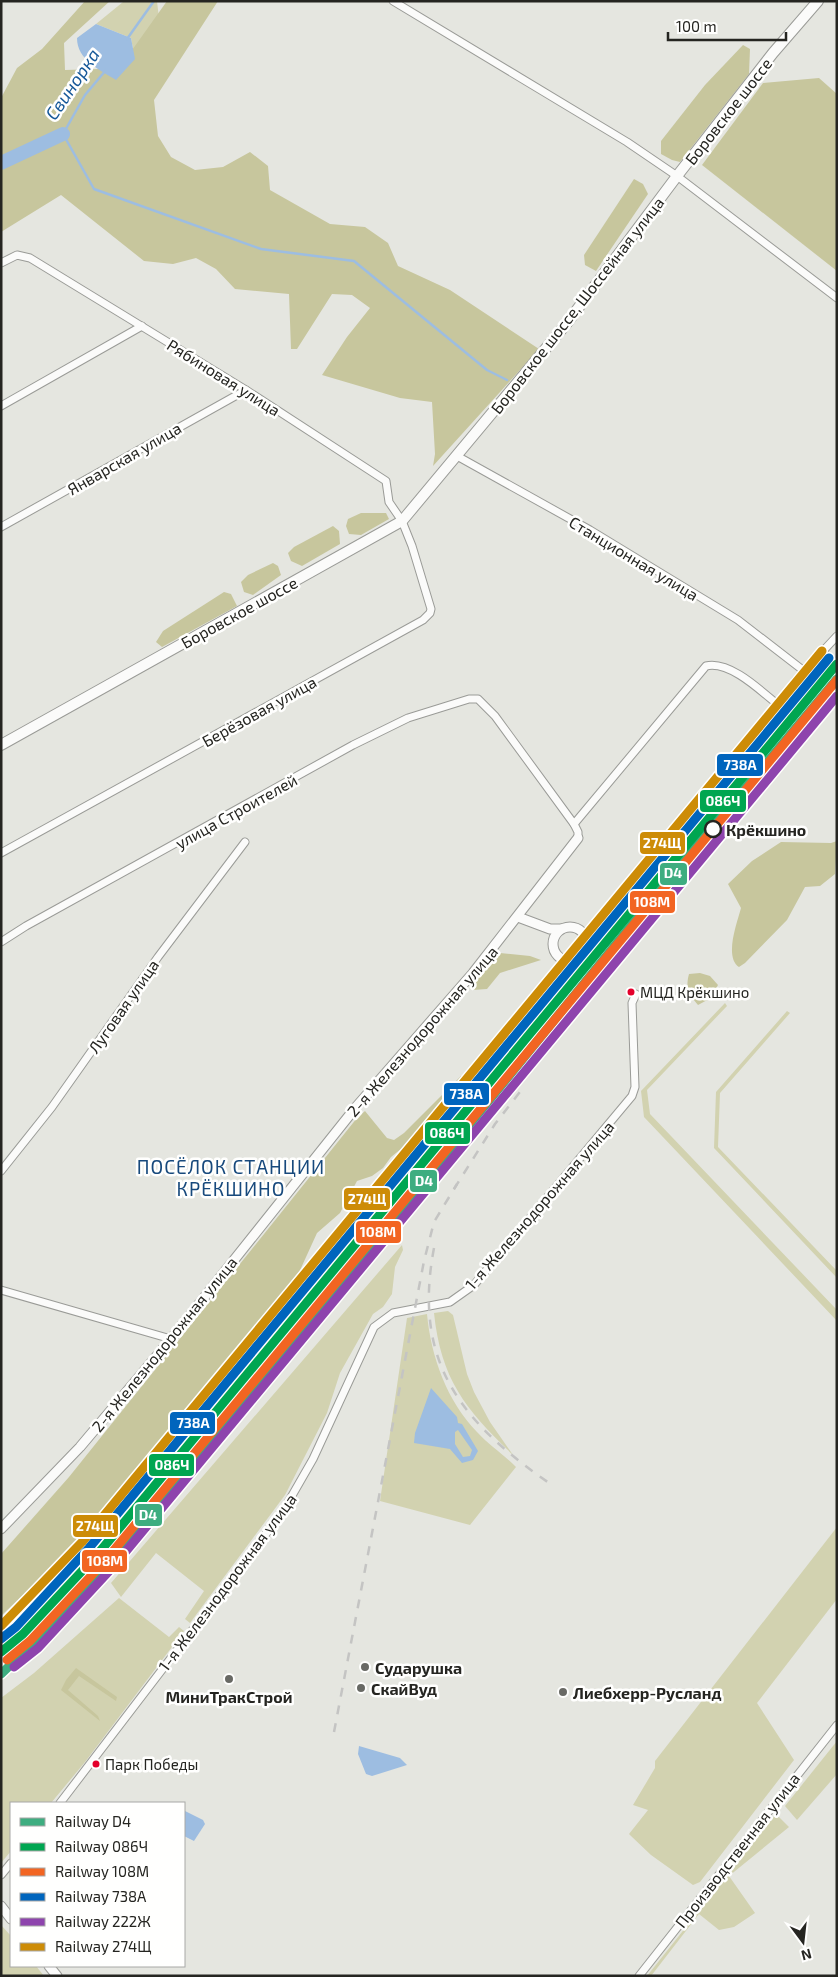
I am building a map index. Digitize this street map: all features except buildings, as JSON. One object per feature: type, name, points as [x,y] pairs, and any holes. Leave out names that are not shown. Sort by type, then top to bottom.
[{"type":"main road","name":"Боровское шоссе","points":[[677,176],[773,53],[818,1]]},
{"type":"main road","name":"Боровское шоссе, Шоссейная улица","points":[[457,456],[567,323],[677,176]]},
{"type":"main road","name":"Боровское шоссе","points":[[1,746],[402,521],[457,456]]},
{"type":"street","points":[[393,1],[611,133],[677,176],[837,298]]},
{"type":"street","name":"Рябиновая улица","points":[[1,263],[22,255],[30,258],[246,390],[386,481],[389,502],[402,521]]},
{"type":"street","points":[[1,406],[142,326]]},
{"type":"street","name":"Январская улица","points":[[1,527],[246,390]]},
{"type":"street","name":"Станционная улица","points":[[457,456],[590,530],[738,620],[804,671]]},
{"type":"street","name":"Берёзовая улица","points":[[1,853],[428,617],[431,604],[402,521]]},
{"type":"street","points":[[722,771],[744,754],[776,721],[790,690],[804,671],[837,636]]},
{"type":"street","points":[[574,824],[706,666],[722,667],[741,676],[783,709]]},
{"type":"street","name":"улица Строителей","points":[[1,942],[26,926],[353,746],[414,716],[469,699],[478,699],[495,716],[574,824]]},
{"type":"street","name":"2-я Железнодорожная улица","points":[[1,1529],[80,1447],[171,1339],[356,1107],[468,980],[578,838],[578,832],[574,824]]},
{"type":"street","name":"Луговая улица","points":[[1,1171],[52,1107],[158,956],[245,842]]},
{"type":"street","points":[[518,917],[552,933],[574,927],[582,932],[587,945],[583,955],[574,960],[559,957],[553,948],[552,933]]},
{"type":"street","name":"1-я Железнодорожная улица","points":[[61,1802],[282,1513],[313,1459],[374,1327],[386,1316],[396,1312],[450,1302],[474,1285],[632,1096],[635,1087],[632,1012],[636,994]]},
{"type":"street","points":[[1,1290],[98,1316],[171,1339]]},
{"type":"street","name":"Производственная улица","points":[[639,1976],[837,1725]]},
{"type":"street","points":[[1,1875],[10,1864]]},
{"type":"street","points":[[1,1906],[10,1918]]},
{"type":"green space","points":[[85,1],[110,1],[64,43],[65,70],[98,69],[130,53],[167,1],[218,1],[154,100],[158,136],[171,157],[195,170],[223,167],[250,152],[268,166],[270,190],[330,224],[365,227],[388,243],[398,266],[450,290],[539,349],[433,466],[435,454],[432,402],[400,398],[322,375],[347,337],[370,308],[352,295],[332,294],[297,349],[291,349],[289,294],[235,289],[216,269],[196,258],[173,264],[144,261],[61,195],[1,232],[1,98],[17,68],[42,49]]},
{"type":"green space","points":[[157,1],[159,19],[135,59],[131,38],[96,24],[123,2]]},
{"type":"green space","points":[[743,45],[750,49],[749,74],[680,162],[661,154],[661,141],[705,85]]},
{"type":"green space","points":[[819,78],[837,94],[837,271],[702,165],[763,83]]},
{"type":"green space","points":[[634,179],[643,184],[648,194],[596,271],[585,265],[584,255]]},
{"type":"green space","points":[[361,513],[386,513],[389,519],[361,535],[349,534],[346,526],[348,519]]},
{"type":"green space","points":[[333,526],[339,531],[340,544],[302,566],[291,561],[288,553],[294,547]]},
{"type":"green space","points":[[273,563],[278,566],[281,575],[253,595],[244,592],[241,582],[248,575]]},
{"type":"green space","points":[[224,592],[231,594],[237,606],[162,647],[156,642],[163,631]]},
{"type":"green space","points":[[837,841],[835,874],[820,886],[805,887],[787,920],[739,967],[732,956],[732,948],[741,908],[728,884],[752,861],[781,842],[831,843]]},
{"type":"green space","points":[[500,953],[530,956],[541,960],[500,973],[487,989],[473,990],[470,987]]},
{"type":"green space","points":[[700,973],[710,976],[718,985],[711,998],[698,1005],[690,994],[687,983],[689,974]]},
{"type":"green space","points":[[725,1003],[727,1006],[647,1090],[650,1114],[837,1310],[837,1321],[644,1117],[641,1091]]},
{"type":"green space","points":[[787,1011],[790,1013],[720,1093],[718,1147],[837,1271],[837,1278],[714,1148],[716,1092]]},
{"type":"green space","points":[[461,1076],[465,1080],[422,1132],[391,1157],[383,1168],[372,1176],[357,1181],[340,1213],[317,1233],[291,1290],[241,1362],[125,1497],[1,1616],[1,1554],[69,1477],[357,1118],[365,1111],[387,1138],[394,1140],[404,1133]]},
{"type":"green space","points":[[402,1245],[403,1250],[395,1267],[392,1294],[383,1307],[373,1314],[340,1373],[327,1413],[285,1495],[190,1623],[185,1619],[204,1591],[156,1553],[121,1597],[111,1583]]},
{"type":"green space","points":[[448,1311],[453,1315],[467,1374],[474,1392],[490,1422],[513,1455],[469,1408],[450,1376],[437,1336],[434,1313]]},
{"type":"green space","points":[[427,1314],[432,1346],[442,1378],[457,1407],[477,1432],[516,1467],[470,1525],[380,1501],[407,1318]]},
{"type":"green space","points":[[837,1527],[837,1599],[757,1703],[794,1760],[700,1882],[693,1885],[651,1855],[629,1834],[648,1810],[633,1805],[655,1768],[655,1761]]},
{"type":"green space","points":[[119,1598],[169,1637],[179,1627],[184,1631],[85,1762],[52,1802],[10,1802],[10,1852],[1,1863],[1,1698],[34,1673]]},
{"type":"green space","points":[[76,1668],[117,1697],[116,1701],[79,1676],[68,1690],[98,1716],[100,1721],[61,1690],[66,1680]]},
{"type":"green space","points":[[837,1741],[837,1774],[797,1820],[785,1806]]},
{"type":"green space","points":[[776,1814],[789,1827],[729,1876],[755,1913],[734,1927],[719,1930],[699,1914],[651,1976],[647,1976]]},
{"type":"green space","points":[[1,1925],[10,1935],[10,1967],[37,1967],[44,1976],[1,1976]]},
{"type":"water","points":[[96,24],[131,38],[135,59],[116,80],[90,64],[78,46],[77,38]]},
{"type":"water","points":[[431,1388],[457,1417],[458,1423],[462,1424],[478,1451],[473,1460],[462,1463],[450,1449],[414,1443],[415,1433]],"holes":[[[458,1430],[472,1450],[470,1456],[463,1457],[455,1444],[455,1432]]]},
{"type":"water","points":[[359,1746],[400,1758],[407,1765],[372,1776],[366,1774],[358,1754]]},
{"type":"water","points":[[185,1811],[203,1820],[205,1824],[194,1841],[185,1836]]},
{"type":"waterway","name":"Свинорка","points":[[127,39],[154,1]]},
{"type":"waterway","points":[[106,70],[85,95],[63,134],[94,189],[261,249],[354,261],[487,370],[507,380]]},
{"type":"waterway","name":"Свинорка","points":[[1,163],[63,134]]},
{"type":"railway","points":[[454,1189],[495,1124],[523,1088]]},
{"type":"railway","points":[[334,1732],[424,1261],[434,1222],[457,1184]]},
{"type":"railway","points":[[434,1248],[429,1289],[430,1325],[438,1357],[451,1386],[469,1413],[492,1438],[520,1462],[552,1485]]},
{"type":"rail line","name":"274Щ","points":[[1,1626],[82,1542],[822,651]]},
{"type":"rail line","name":"738А","points":[[1,1639],[16,1627],[89,1548],[829,658]]},
{"type":"rail line","name":"086Ч","points":[[1,1652],[23,1634],[97,1555],[837,664]]},
{"type":"rail line","name":"D4","points":[[1,1674],[70,1608],[108,1564],[304,1328],[673,874],[837,679]]},
{"type":"rail line","name":"108М","points":[[7,1660],[30,1641],[105,1561],[837,680]]},
{"type":"rail line","name":"222Ж","points":[[14,1667],[38,1648],[112,1568],[837,696]]},
{"type":"place","name":"Крёкшино","points":[[713,829]]},
{"type":"place","name":"МЦД Крёкшино","points":[[631,992]]},
{"type":"place","name":"Сударушка","points":[[365,1667]]},
{"type":"place","name":"МиниТракСтрой","points":[[229,1679]]},
{"type":"place","name":"СкайВуд","points":[[361,1688]]},
{"type":"place","name":"Лиебхерр-Русланд","points":[[563,1692]]},
{"type":"place","name":"Парк Победы","points":[[96,1764]]},
{"type":"district","name":"ПОСЁЛОК СТАНЦИИ КРЁКШИНО","points":[[231,1177]]}]
